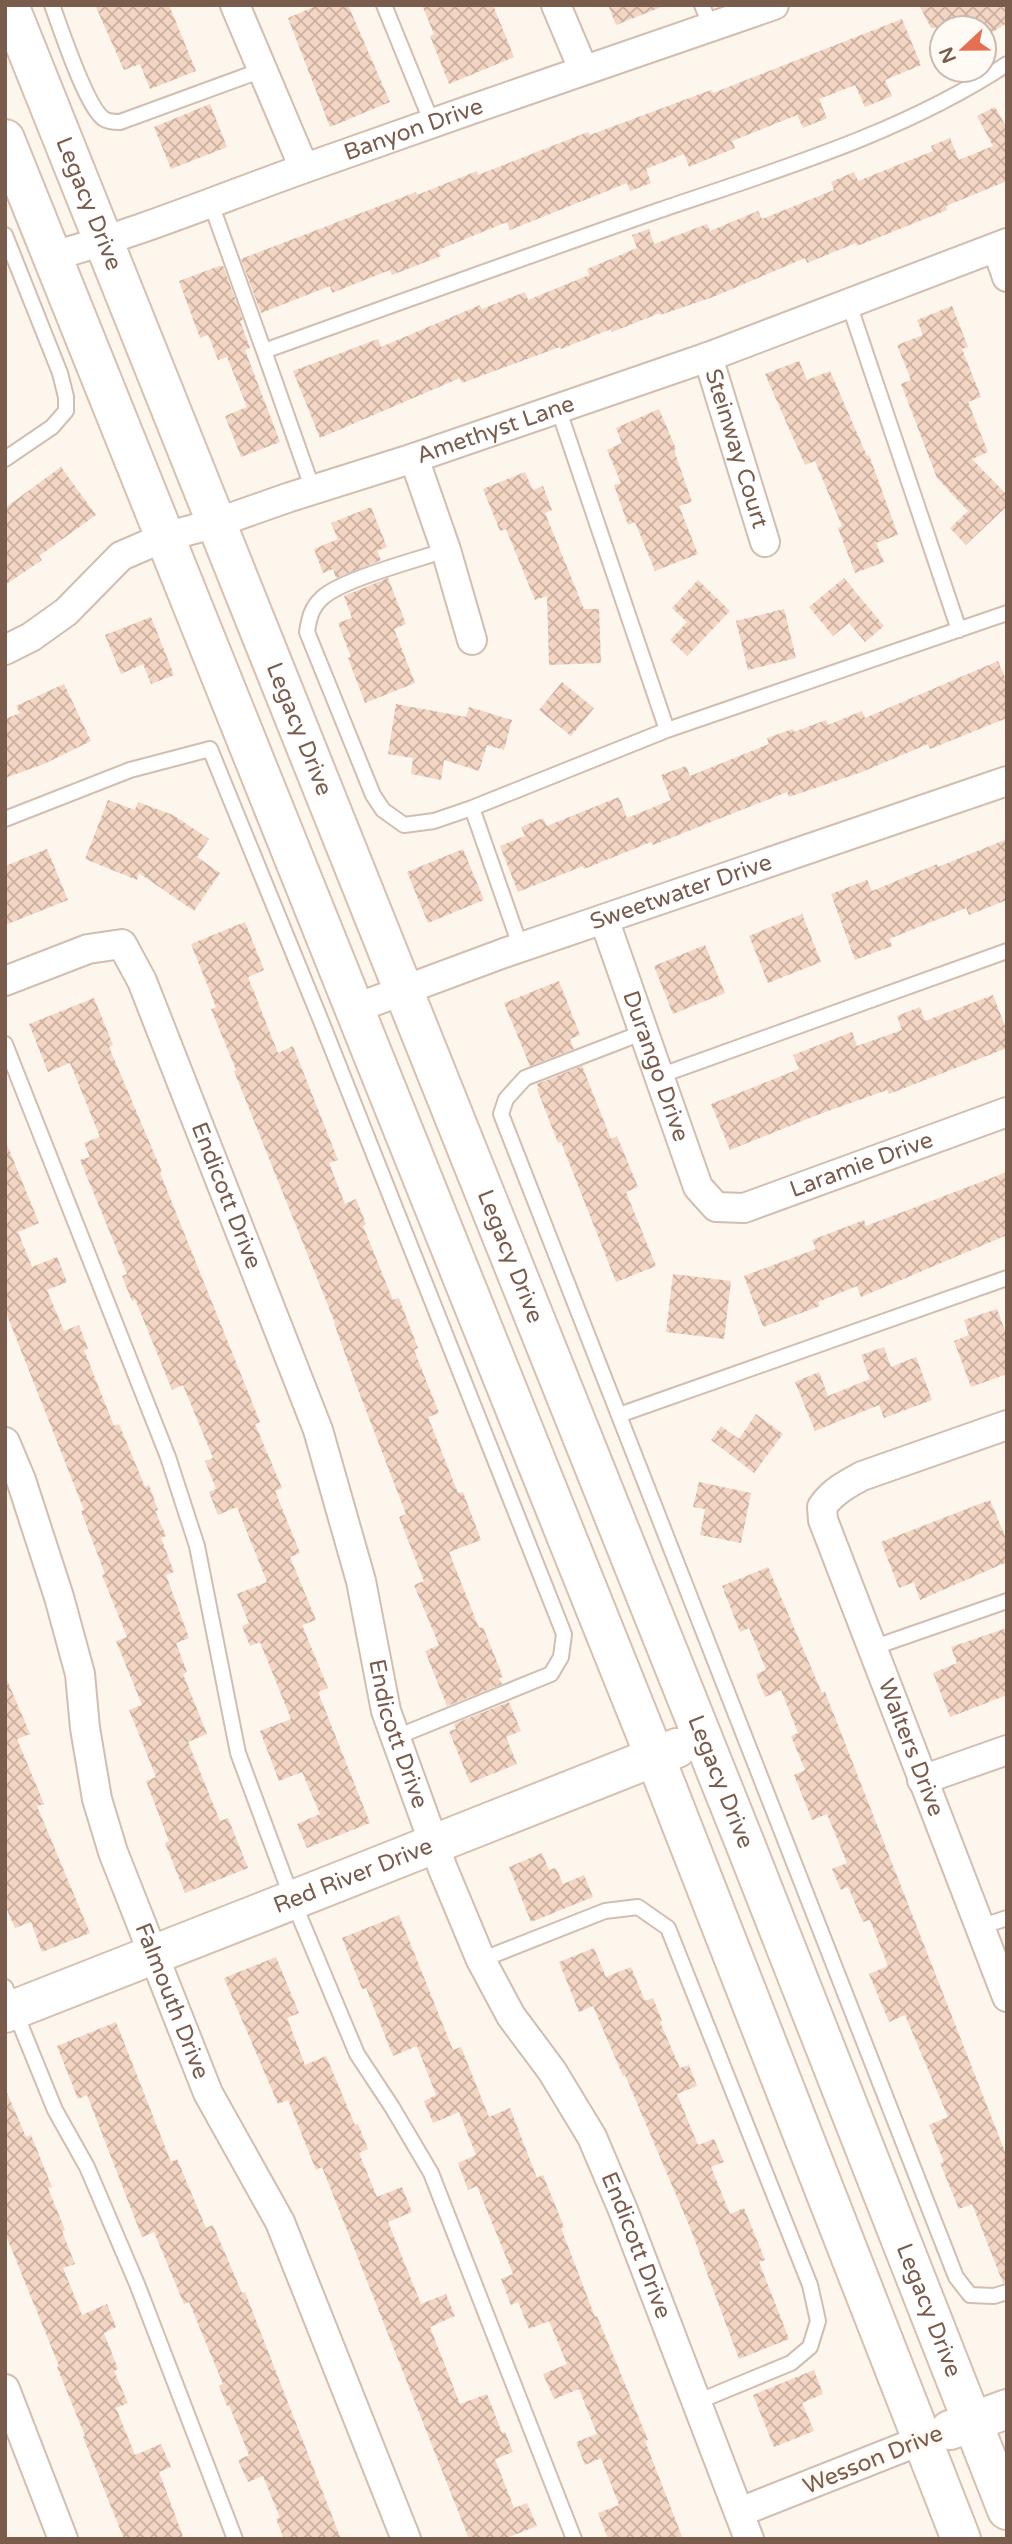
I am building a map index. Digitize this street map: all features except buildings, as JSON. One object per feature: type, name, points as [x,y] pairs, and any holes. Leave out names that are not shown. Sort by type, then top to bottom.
[{"type":"main road","name":"Legacy Drive","points":[[9,5],[702,1738],[989,2415],[1007,2510]]},
{"type":"main road","points":[[5,139],[655,1757],[961,2539]]},
{"type":"main road","name":"Red River Drive","points":[[8,2003],[153,1955],[435,1846],[702,1738]]},
{"type":"main road","name":"Wesson Drive","points":[[922,2440],[989,2415]]},
{"type":"street","points":[[235,5],[304,168]]},
{"type":"street","points":[[556,5],[583,69]]},
{"type":"street","name":"Banyon Drive","points":[[52,256],[104,242],[210,201],[583,69],[707,16],[775,5]]},
{"type":"street","points":[[1002,245],[1007,277]]},
{"type":"street","name":"Amethyst Lane","points":[[5,650],[31,637],[66,612],[121,556],[165,537],[414,458],[708,357],[1002,245]]},
{"type":"street","name":"Steinway Court","points":[[708,357],[765,542]]},
{"type":"street","points":[[414,458],[446,550],[472,640]]},
{"type":"street","name":"Sweetwater Drive","points":[[355,1009],[521,948],[1007,781]]},
{"type":"street","name":"Durango Drive","points":[[604,919],[698,1187],[716,1207]]},
{"type":"street","name":"Endicott Drive","points":[[5,981],[88,949],[122,944],[142,981],[318,1430],[360,1581],[386,1711],[435,1846],[481,1960],[511,2016],[552,2071],[592,2137],[623,2210],[749,2539]]},
{"type":"street","name":"Laramie Drive","points":[[716,1207],[744,1208],[1007,1112]]},
{"type":"street","name":"Walters Drive","points":[[1007,1425],[862,1476],[828,1498],[822,1507],[823,1520],[1007,1997]]},
{"type":"street","name":"Falmouth Drive","points":[[5,1442],[21,1480],[59,1597],[80,1674],[93,1776],[109,1839],[208,2093],[280,2222],[406,2539]]},
{"type":"street","points":[[922,1780],[1007,1750]]},
{"type":"street","points":[[5,2389],[63,2539]]},
{"type":"street","name":"Wesson Drive","points":[[740,2512],[922,2440]]},
{"type":"lane","points":[[52,5],[89,98],[104,119],[113,122],[120,122],[262,70]]},
{"type":"lane","points":[[384,5],[432,123]]},
{"type":"lane","points":[[264,351],[757,177],[851,141],[926,111],[1007,64]]},
{"type":"lane","points":[[210,201],[313,490]]},
{"type":"lane","points":[[5,235],[60,373],[66,397],[66,411],[62,418],[5,459]]},
{"type":"lane","points":[[849,304],[959,630]]},
{"type":"lane","points":[[558,408],[667,730]]},
{"type":"lane","points":[[446,550],[356,580],[323,597],[310,613],[307,632],[373,795],[383,810],[404,825],[434,821],[667,730],[1007,613]]},
{"type":"lane","points":[[5,819],[130,769],[209,749],[321,1021],[564,1634],[561,1657],[551,1674],[394,1738]]},
{"type":"lane","points":[[472,807],[521,948]]},
{"type":"lane","points":[[659,1076],[1007,951]]},
{"type":"lane","points":[[644,1032],[525,1078],[506,1099],[501,1114],[956,2277],[970,2295],[994,2296],[1007,2291]]},
{"type":"lane","points":[[5,1044],[168,1457],[197,1546],[239,1754],[293,1901],[357,2054],[431,2173],[574,2539]]},
{"type":"lane","points":[[619,1415],[1007,1278]]},
{"type":"lane","points":[[872,1648],[1007,1601]]},
{"type":"lane","points":[[481,1960],[605,1912],[638,1907],[668,1928],[810,2285],[818,2321],[810,2347],[791,2363],[696,2402]]},
{"type":"lane","points":[[980,1927],[1007,1918]]},
{"type":"lane","points":[[8,2003],[55,2110],[87,2167],[137,2284],[235,2539]]}]
